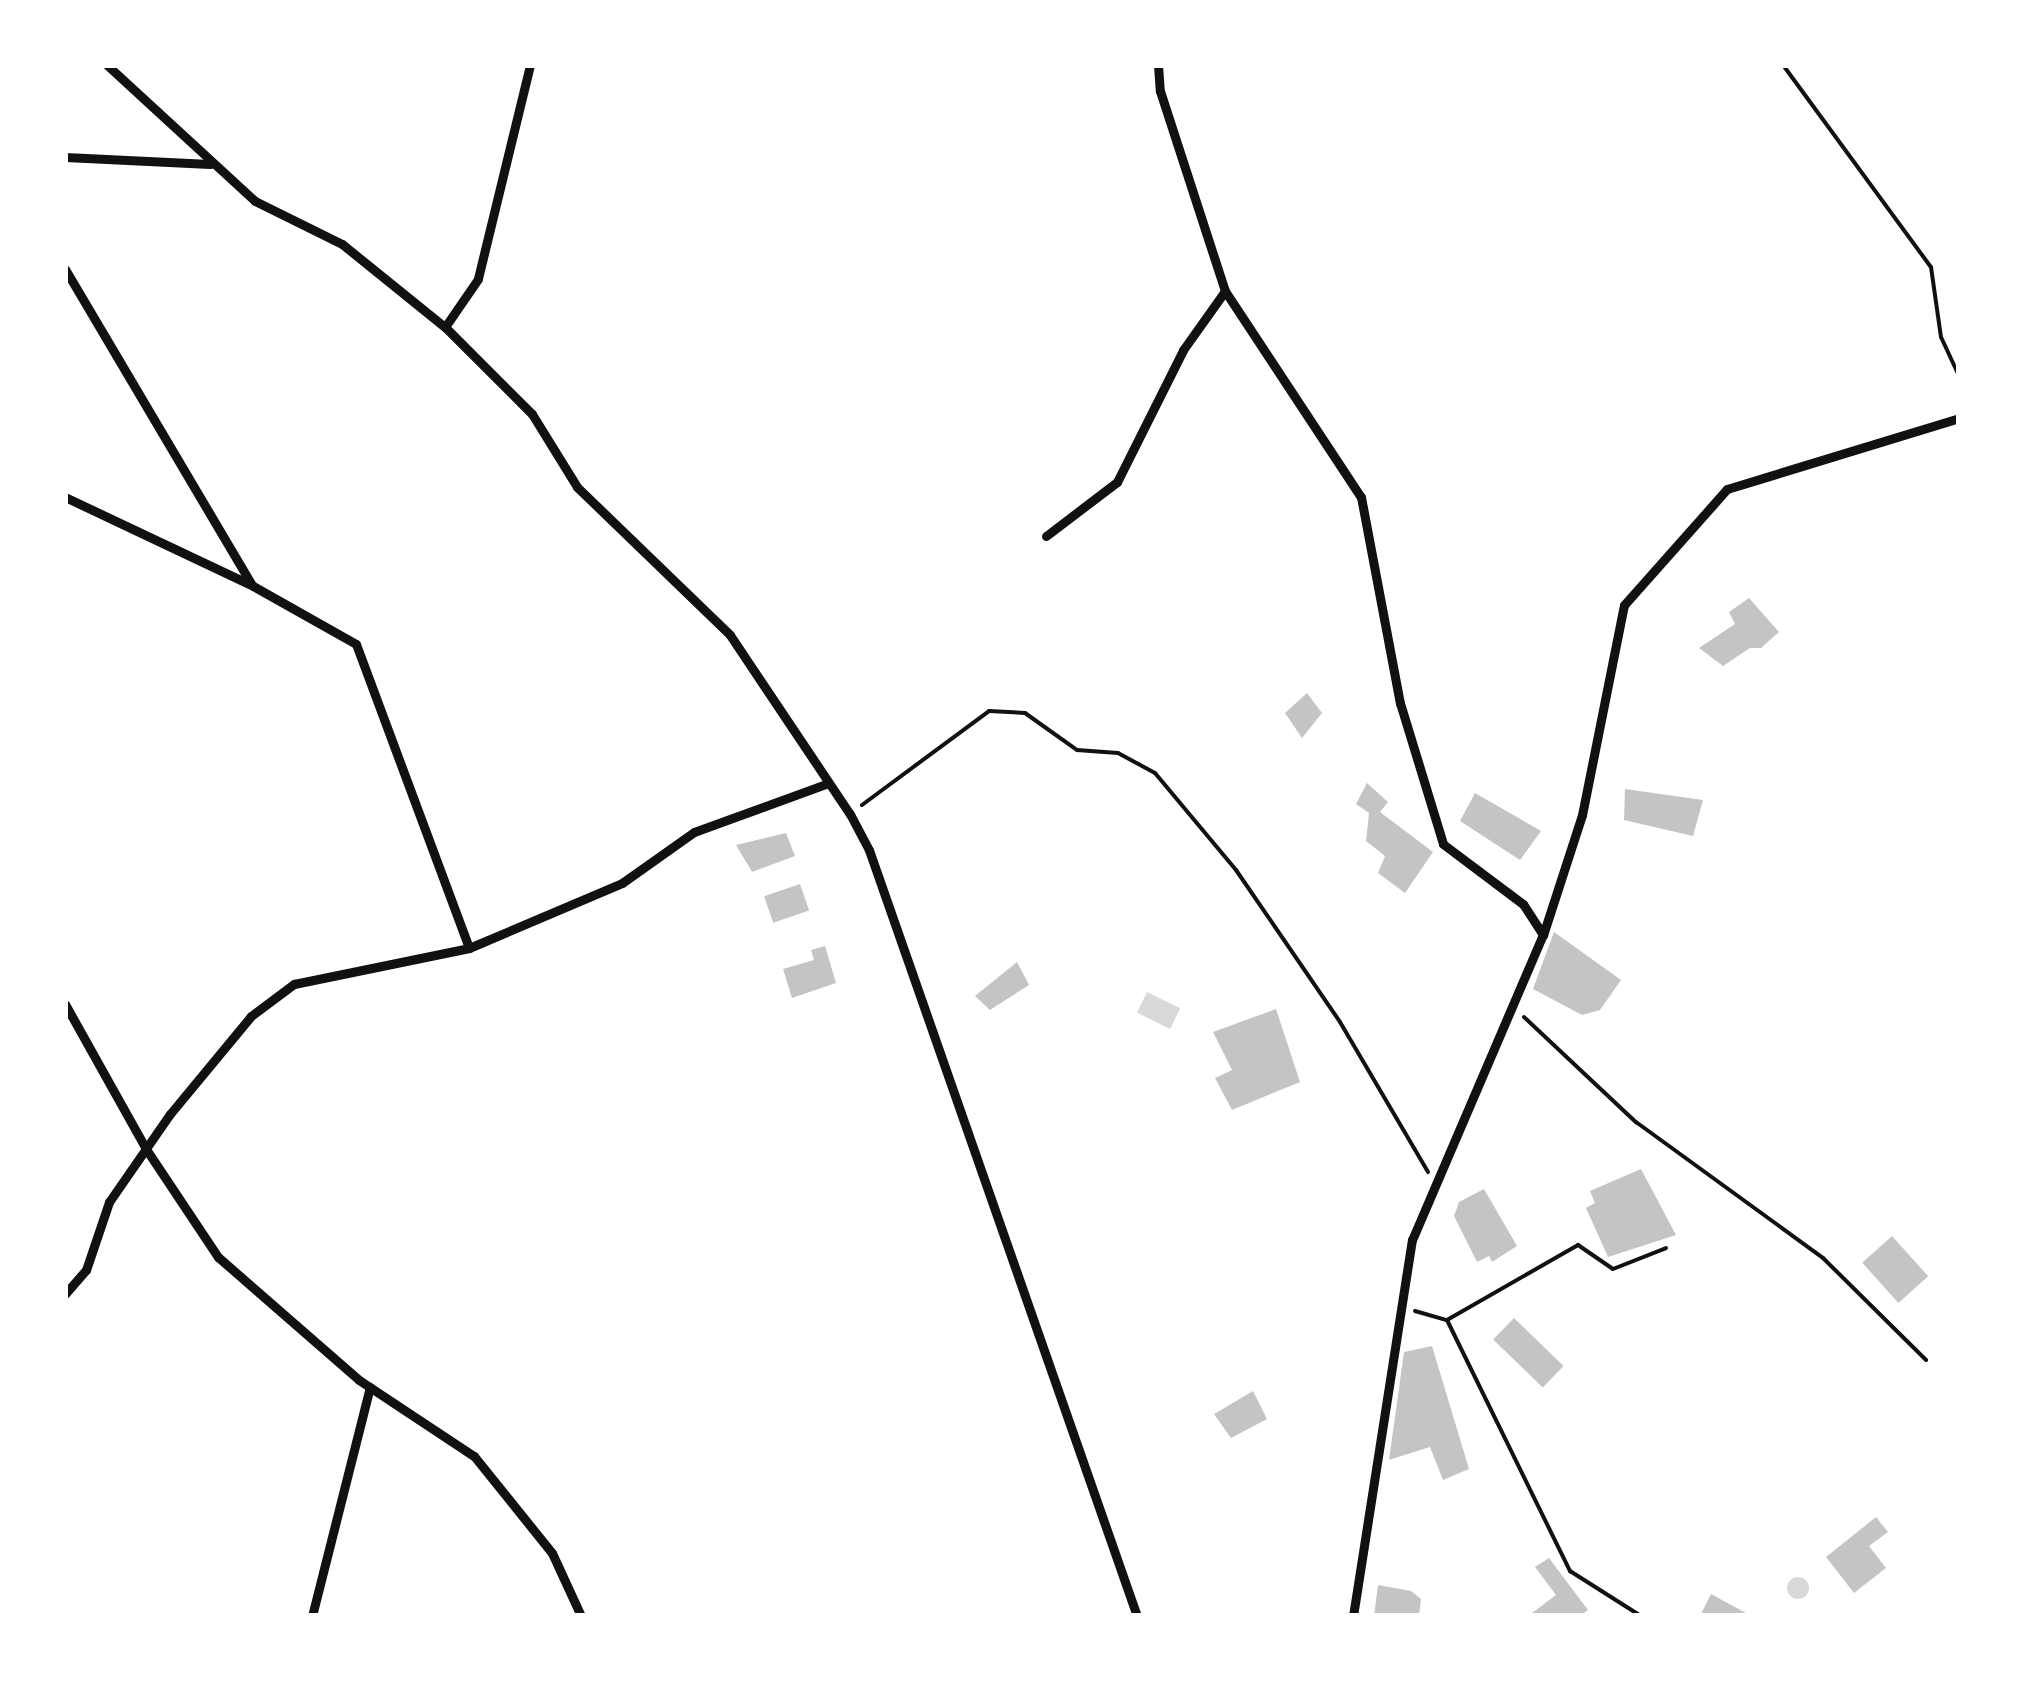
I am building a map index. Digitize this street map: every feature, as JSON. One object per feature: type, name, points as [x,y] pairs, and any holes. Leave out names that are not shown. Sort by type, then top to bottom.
[{"type":"street","points":[[108,65],[210,164],[256,201],[342,244],[445,327],[532,414],[577,488],[730,636],[826,784],[850,814],[869,850],[1137,1616]]},
{"type":"street","points":[[445,327],[478,280],[530,65]]},
{"type":"street","points":[[1158,65],[1160,91],[1225,291],[1360,498],[1400,702],[1443,844],[1523,904],[1543,935]]},
{"type":"street","points":[[65,158],[210,164]]},
{"type":"street","points":[[65,268],[252,586]]},
{"type":"street","points":[[1046,536],[1116,482],[1183,350],[1225,291]]},
{"type":"street","points":[[1353,1616],[1412,1240],[1543,935],[1582,815],[1624,605],[1727,489],[1959,418]]},
{"type":"street","points":[[65,497],[252,586],[356,644],[469,948]]},
{"type":"street","points":[[65,1294],[86,1270],[109,1202],[146,1149],[252,1016],[294,984],[469,948],[622,883],[722,820],[826,784]]},
{"type":"street","points":[[65,1004],[146,1149],[218,1257],[370,1387],[474,1456],[552,1553],[581,1616]]},
{"type":"street","points":[[312,1616],[370,1387]]},
{"type":"path","points":[[1782,65],[1931,267],[1941,337],[1959,376]]},
{"type":"path","points":[[850,814],[990,712],[1025,713],[1078,750],[1118,753],[1155,773],[1236,870],[1340,1022],[1436,1185]]},
{"type":"path","points":[[1512,1006],[1636,1122],[1823,1258],[1926,1360]]},
{"type":"path","points":[[1400,1307],[1446,1320],[1578,1246],[1612,1270],[1666,1248]]},
{"type":"path","points":[[1446,1320],[1570,1570],[1641,1616]]},
{"type":"shaded area","points":[[1147,992],[1180,1008],[1170,1029],[1137,1013]]},
{"type":"shaded area","points":[[1798,1577],[1806,1580],[1806,1596],[1798,1599],[1790,1596],[1787,1588],[1790,1580]]},
{"type":"building","points":[[1749,598],[1779,632],[1761,648],[1750,648],[1723,666],[1699,648],[1735,624],[1729,612]]},
{"type":"building","points":[[1307,693],[1322,713],[1302,738],[1285,713]]},
{"type":"building","points":[[1367,783],[1388,802],[1380,812],[1433,852],[1405,893],[1378,873],[1385,856],[1366,841],[1369,813],[1356,804]]},
{"type":"building","points":[[1625,789],[1703,800],[1693,836],[1624,820]]},
{"type":"building","points":[[1475,793],[1541,831],[1520,860],[1460,821]]},
{"type":"building","points":[[786,833],[795,856],[752,872],[736,845]]},
{"type":"building","points":[[800,884],[809,910],[773,923],[764,896]]},
{"type":"building","points":[[1554,932],[1621,980],[1600,1010],[1582,1015],[1533,989]]},
{"type":"building","points":[[825,946],[836,983],[792,998],[783,969],[814,960],[811,950]]},
{"type":"building","points":[[1017,962],[1029,985],[990,1010],[975,996]]},
{"type":"building","points":[[1276,1009],[1300,1082],[1232,1110],[1215,1078],[1232,1070],[1213,1032]]},
{"type":"building","points":[[1641,1169],[1676,1235],[1608,1257],[1586,1208],[1595,1203],[1590,1191]]},
{"type":"building","points":[[1484,1189],[1517,1246],[1492,1262],[1489,1256],[1477,1262],[1454,1216],[1459,1202]]},
{"type":"building","points":[[1892,1236],[1928,1276],[1898,1303],[1862,1263]]},
{"type":"building","points":[[1514,1318],[1564,1366],[1543,1388],[1493,1340]]},
{"type":"building","points":[[1432,1346],[1469,1469],[1443,1480],[1430,1447],[1389,1460],[1404,1352]]},
{"type":"building","points":[[1253,1391],[1267,1419],[1231,1438],[1214,1414]]},
{"type":"building","points":[[1876,1517],[1888,1532],[1869,1546],[1886,1568],[1854,1593],[1826,1557]]},
{"type":"building","points":[[1549,1558],[1588,1610],[1580,1616],[1528,1616],[1556,1595],[1535,1567]]},
{"type":"building","points":[[1378,1585],[1411,1591],[1421,1599],[1419,1616],[1374,1616]]},
{"type":"building","points":[[1711,1594],[1746,1613],[1700,1616]]}]
